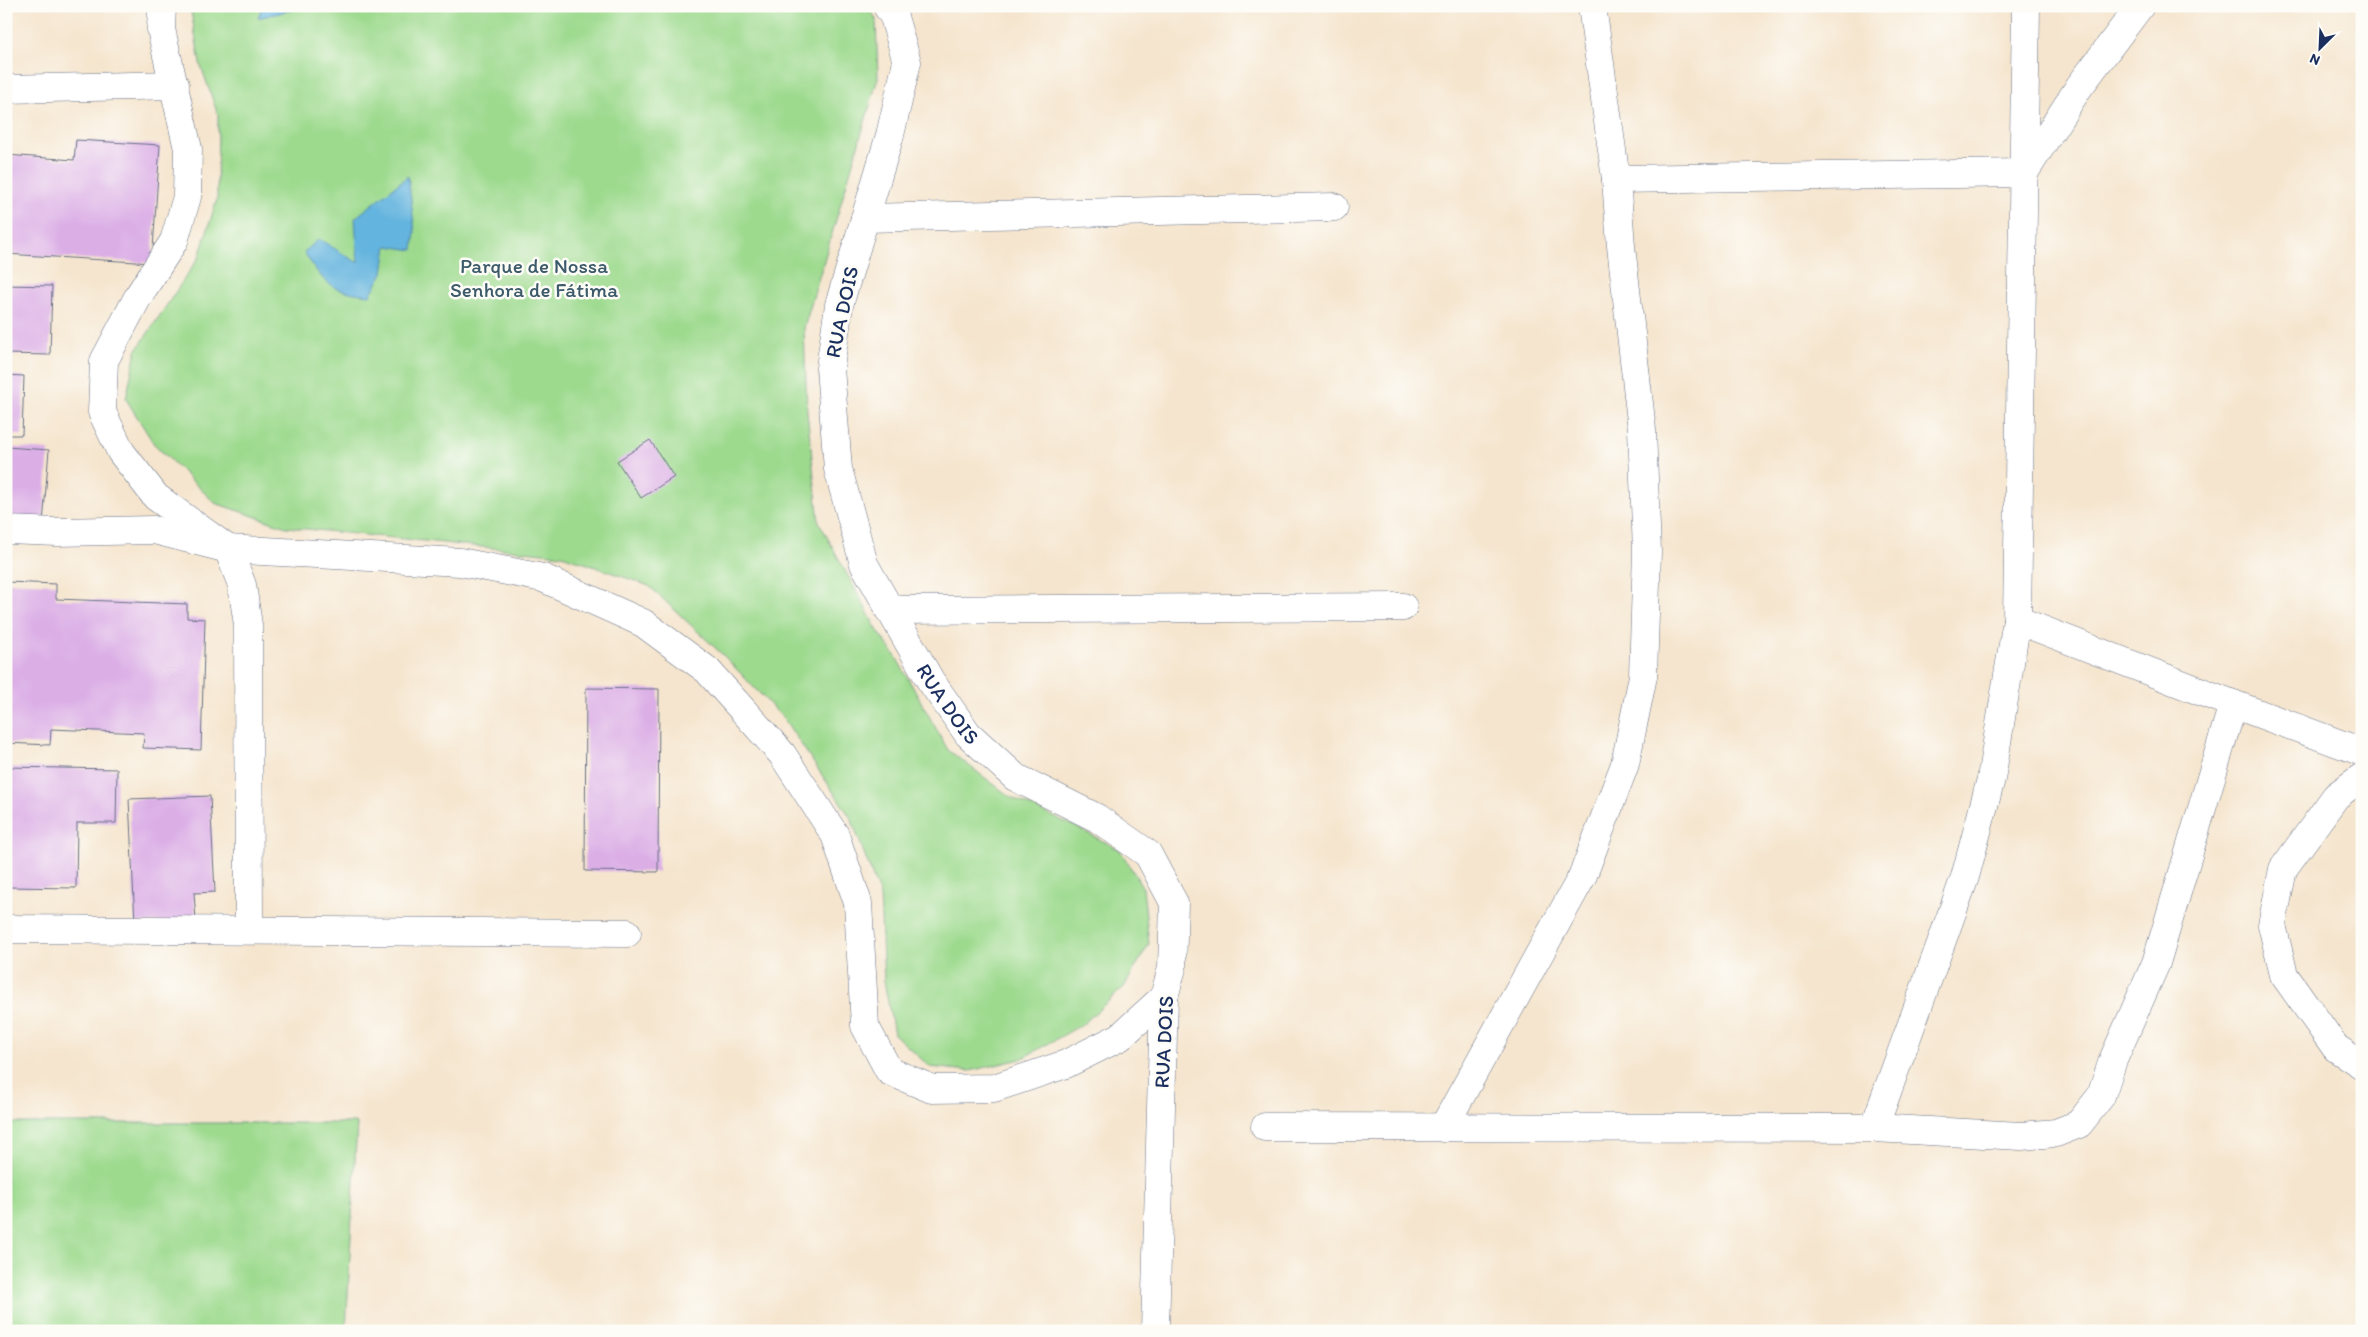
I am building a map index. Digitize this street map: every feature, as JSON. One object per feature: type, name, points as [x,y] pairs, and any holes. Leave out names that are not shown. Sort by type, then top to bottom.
[{"type":"street","points":[[162,6],[161,29],[188,149],[188,197],[174,241],[139,295],[104,361],[102,412],[121,452],[156,496],[228,549],[242,584],[248,625],[249,929]]},
{"type":"street","name":"RUA DOIS","points":[[888,6],[894,17],[907,62],[890,135],[839,305],[830,368],[838,469],[864,564],[930,680],[968,734],[1015,777],[1096,818],[1148,854],[1174,903],[1172,968],[1164,997],[1155,1331]]},
{"type":"street","points":[[1443,1128],[1583,875],[1625,764],[1643,676],[1647,551],[1642,430],[1621,246],[1616,179],[1592,6]]},
{"type":"street","points":[[1874,1128],[1965,877],[1990,779],[2017,620],[2026,6]]},
{"type":"street","points":[[2024,173],[2079,87],[2140,6]]},
{"type":"street","points":[[6,89],[175,85]]},
{"type":"street","points":[[1616,179],[2024,173]]},
{"type":"street","points":[[865,218],[1334,207]]},
{"type":"street","points":[[6,530],[58,532],[154,530],[228,549],[460,562],[543,578],[644,623],[707,670],[782,754],[835,835],[858,903],[865,1026],[888,1072],[932,1089],[994,1088],[1066,1064],[1120,1037],[1164,997]]},
{"type":"street","points":[[889,610],[1403,608]]},
{"type":"street","points":[[2017,620],[2232,704],[2362,752]]},
{"type":"street","points":[[1265,1127],[1874,1128],[2021,1136],[2056,1133],[2079,1124],[2100,1096],[2113,1060],[2156,963],[2232,704]]},
{"type":"street","points":[[2362,777],[2336,796],[2283,868],[2272,925],[2284,975],[2336,1048],[2362,1065]]},
{"type":"street","points":[[6,929],[249,929],[627,933]]},
{"type":"green space","name":"Parque de Nossa Senhora de Fátima","points":[[190,6],[868,6],[876,19],[878,78],[804,328],[807,412],[819,522],[876,628],[896,657],[948,750],[1012,798],[1074,826],[1120,850],[1143,888],[1149,944],[1124,987],[1083,1024],[1021,1059],[970,1071],[930,1067],[894,1034],[884,981],[880,896],[851,818],[784,719],[724,656],[649,586],[562,555],[286,527],[215,503],[154,444],[126,399],[136,351],[199,257],[217,199],[218,115],[200,63]]},
{"type":"green space","points":[[6,1123],[357,1123],[346,1331],[6,1331]]},
{"type":"water","points":[[262,6],[309,6],[258,18]]},
{"type":"water","points":[[408,176],[415,232],[413,250],[387,246],[383,273],[370,295],[346,291],[330,284],[318,272],[304,252],[319,239],[358,263],[355,218]]},
{"type":"building","points":[[76,140],[160,145],[152,263],[6,254],[6,155],[74,160]]},
{"type":"building","points":[[6,285],[52,286],[50,355],[6,354]]},
{"type":"building","points":[[6,375],[24,376],[22,435],[6,435]]},
{"type":"building","points":[[650,440],[674,477],[641,498],[617,461]]},
{"type":"building","points":[[6,447],[49,450],[43,524],[6,521]]},
{"type":"building","points":[[6,582],[56,584],[56,599],[187,604],[187,618],[205,619],[201,750],[143,748],[144,733],[51,729],[50,745],[6,743]]},
{"type":"building","points":[[586,688],[659,689],[658,872],[585,871]]},
{"type":"building","points":[[6,767],[117,769],[116,823],[77,823],[76,888],[6,887]]},
{"type":"building","points":[[210,796],[215,892],[194,893],[196,920],[135,923],[129,799]]}]
